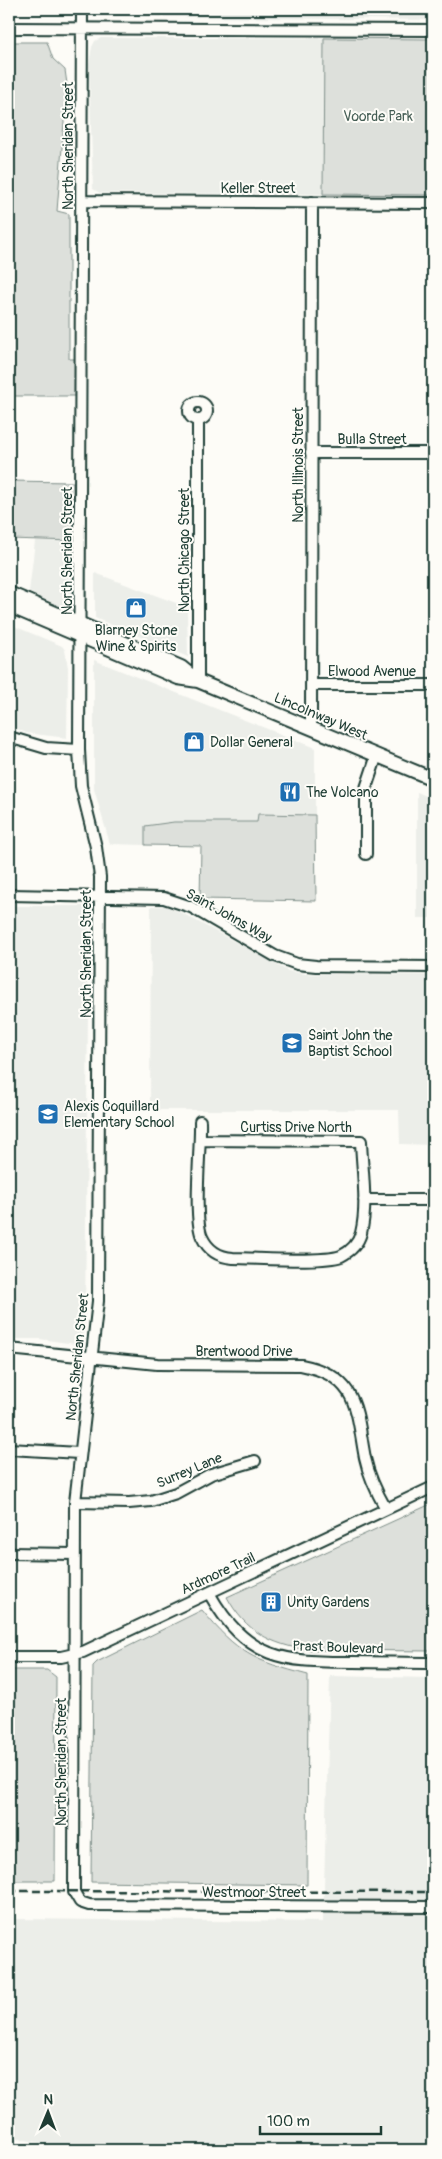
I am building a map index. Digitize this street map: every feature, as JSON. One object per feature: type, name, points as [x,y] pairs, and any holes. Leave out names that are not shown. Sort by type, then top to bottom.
[{"type":"main road","name":"Lincolnway West","points":[[9,593],[181,667],[198,681]]},
{"type":"main road","name":"Lincolnway West","points":[[9,606],[178,678],[198,681],[433,779]]},
{"type":"street","name":"North Sheridan Street","points":[[77,1899],[74,1890],[75,1502],[79,1453],[93,1357],[98,1301],[100,896],[99,862],[82,794],[79,750],[82,9]]},
{"type":"street","points":[[9,28],[433,30]]},
{"type":"street","name":"Keller Street","points":[[82,201],[433,203]]},
{"type":"street","name":"North Illinois Street","points":[[311,728],[312,202]]},
{"type":"street","name":"North Chicago Street","points":[[198,420],[198,681]]},
{"type":"street","name":"Bulla Street","points":[[311,453],[433,453]]},
{"type":"street","name":"Elwood Avenue","points":[[311,685],[433,685]]},
{"type":"street","points":[[9,737],[46,748],[79,750]]},
{"type":"street","points":[[366,854],[366,788],[376,756]]},
{"type":"street","name":"Saint Johns Way","points":[[9,895],[153,896],[184,903],[274,956],[297,964],[433,967]]},
{"type":"street","points":[[200,1121],[200,1228],[210,1249],[224,1257],[326,1259],[339,1256],[353,1248],[360,1235],[364,1200],[433,1200]]},
{"type":"street","name":"Curtiss Drive North","points":[[201,1140],[361,1140],[364,1200]]},
{"type":"street","name":"Brentwood Drive","points":[[9,1349],[157,1364],[301,1365],[323,1371],[342,1385],[352,1398],[360,1418],[368,1470],[386,1509]]},
{"type":"street","points":[[9,1449],[79,1453]]},
{"type":"street","name":"Surrey Lane","points":[[75,1502],[129,1503],[151,1501],[176,1493],[228,1467],[254,1461]]},
{"type":"street","name":"Ardmore Trail","points":[[9,1657],[75,1655],[433,1487]]},
{"type":"street","points":[[9,1553],[74,1554]]},
{"type":"street","name":"Prast Boulevard","points":[[209,1593],[233,1629],[252,1644],[274,1656],[308,1662],[433,1664]]},
{"type":"street","name":"Westmoor Street","points":[[77,1899],[90,1905],[433,1907]]},
{"type":"shaded area","points":[[95,9],[433,9],[433,20],[99,16]]},
{"type":"shaded area","points":[[101,38],[324,38],[323,194],[100,193],[93,189],[89,64],[92,47],[95,41]]},
{"type":"shaded area","points":[[35,541],[74,541],[74,605],[72,609],[66,609],[29,592]]},
{"type":"shaded area","points":[[95,573],[187,607],[188,657],[95,618]]},
{"type":"shaded area","points":[[9,624],[62,646],[65,650],[68,668],[67,738],[26,733],[9,725]]},
{"type":"shaded area","points":[[94,660],[315,748],[315,815],[258,814],[258,822],[174,822],[146,826],[145,845],[110,844],[94,789]]},
{"type":"shaded area","points":[[417,792],[433,799],[433,918],[417,918]]},
{"type":"shaded area","name":"Alexis Coquillard Elementary School","points":[[9,906],[89,906],[85,1322],[82,1345],[40,1339],[9,1339]]},
{"type":"shaded area","name":"Saint John the Baptist School","points":[[151,906],[165,906],[182,913],[288,971],[306,974],[433,975],[433,1145],[400,1144],[399,1110],[150,1110]]},
{"type":"shaded area","points":[[330,1676],[433,1678],[433,2150],[81,2150],[9,2137],[9,1919],[323,1922]]},
{"type":"green space","name":"Voorde Park","points":[[324,38],[433,39],[433,195],[323,194]]},
{"type":"green space","points":[[9,42],[47,42],[53,59],[65,70],[67,84],[57,211],[69,214],[69,359],[75,359],[75,396],[9,396]]},
{"type":"green space","points":[[9,481],[73,482],[74,541],[9,539]]},
{"type":"green space","points":[[258,814],[315,815],[316,901],[200,899],[201,846],[145,845],[145,826],[174,822],[257,822]]},
{"type":"green space","points":[[433,1503],[433,1651],[309,1650],[295,1648],[260,1634],[242,1619],[227,1597]]},
{"type":"green space","points":[[202,1610],[214,1625],[237,1646],[248,1653],[260,1660],[308,1675],[307,1885],[91,1882],[93,1666],[97,1662]]},
{"type":"green space","points":[[9,1670],[47,1670],[56,1677],[55,1881],[9,1881]]},
{"type":"railway","points":[[9,1891],[433,1892]]},
{"type":"place","name":"Blarney Stone Wine & Spirits","points":[[136,608]]},
{"type":"place","name":"Dollar General","points":[[194,742]]},
{"type":"place","name":"The Volcano","points":[[290,792]]},
{"type":"place","name":"Saint John the Baptist School","points":[[292,1043]]},
{"type":"place","name":"Alexis Coquillard Elementary School","points":[[48,1114]]},
{"type":"place","name":"Unity Gardens","points":[[271,1602]]}]
